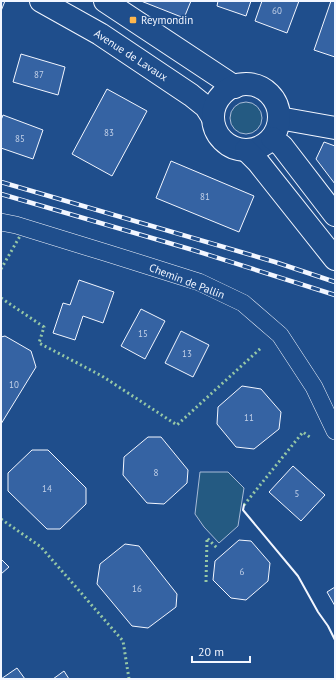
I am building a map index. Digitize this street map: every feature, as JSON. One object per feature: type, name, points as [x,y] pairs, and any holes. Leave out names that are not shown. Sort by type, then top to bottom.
[{"type":"main road","name":"Avenue de Lavaux","points":[[41,1],[100,34],[191,95],[206,106],[213,118]]},
{"type":"main road","points":[[105,1],[235,87]]},
{"type":"main road","points":[[276,128],[265,145],[256,149],[236,149],[227,144],[220,137],[215,128],[213,118],[214,108],[219,99],[226,92],[235,87],[245,84],[266,90],[273,98],[278,108],[276,128],[282,146],[335,215]]},
{"type":"main road","points":[[276,128],[335,128]]},
{"type":"main road","points":[[246,150],[258,162],[335,259]]},
{"type":"street","name":"Chemin de Pallin","points":[[1,222],[107,252],[198,282],[243,303],[280,335],[314,387],[335,430]]},
{"type":"shaded area","points":[[246,102],[252,103],[259,109],[262,118],[261,124],[255,131],[246,134],[240,133],[233,127],[230,118],[231,112],[237,105]]},
{"type":"shaded area","points":[[200,472],[228,472],[244,488],[238,526],[219,543],[204,527],[195,514]]},
{"type":"building","points":[[1,1],[5,1],[1,11]]},
{"type":"building","points":[[141,1],[191,1],[184,18]]},
{"type":"building","points":[[218,1],[251,1],[246,16],[217,6]]},
{"type":"building","points":[[262,1],[299,1],[287,33],[255,21]]},
{"type":"building","points":[[331,1],[335,1],[335,57],[314,50]]},
{"type":"building","points":[[21,54],[65,67],[58,95],[13,82]]},
{"type":"building","points":[[107,89],[147,111],[112,176],[72,154]]},
{"type":"building","points":[[3,115],[43,130],[33,159],[1,148],[1,120]]},
{"type":"building","points":[[324,142],[335,146],[335,184],[316,159]]},
{"type":"building","points":[[171,161],[254,196],[239,232],[156,198]]},
{"type":"building","points":[[79,280],[114,292],[103,323],[83,316],[75,340],[53,333],[63,303],[70,305]]},
{"type":"building","points":[[141,309],[165,321],[145,359],[121,346]]},
{"type":"building","points":[[181,331],[209,345],[193,377],[165,363]]},
{"type":"building","points":[[5,336],[31,351],[36,367],[1,424],[1,337]]},
{"type":"building","points":[[242,386],[261,389],[281,412],[279,429],[254,449],[236,447],[217,424],[218,407]]},
{"type":"building","points":[[148,437],[161,437],[188,470],[187,483],[164,504],[147,503],[123,475],[124,457]]},
{"type":"building","points":[[32,450],[48,450],[86,488],[86,504],[60,529],[47,529],[8,491],[8,473]]},
{"type":"building","points":[[293,466],[325,495],[301,521],[269,492]]},
{"type":"building","points":[[239,540],[251,541],[270,563],[268,581],[246,600],[231,598],[213,580],[215,561]]},
{"type":"building","points":[[125,544],[139,546],[177,594],[176,607],[148,628],[132,626],[97,584],[100,564]]},
{"type":"building","points":[[1,559],[9,567],[1,574]]},
{"type":"building","points":[[335,587],[335,606],[327,592]]},
{"type":"building","points":[[17,668],[25,679],[1,679]]},
{"type":"building","points":[[64,671],[69,679],[53,679]]},
{"type":"railway","points":[[1,182],[275,262],[335,282]]},
{"type":"railway","points":[[1,194],[193,250],[335,295]]},
{"type":"hedge","points":[[1,269],[20,236]]},
{"type":"hedge","points":[[1,298],[44,327],[39,343],[102,376],[177,425],[261,348]]},
{"type":"hedge","points":[[244,505],[303,432],[311,438]]},
{"type":"hedge","points":[[1,519],[41,547],[123,641],[129,679]]},
{"type":"hedge","points":[[206,582],[207,538],[217,548]]},
{"type":"wall","points":[[244,505],[243,510],[298,576],[335,640]]},
{"type":"place","name":"Reymondin","points":[[133,20]]}]
